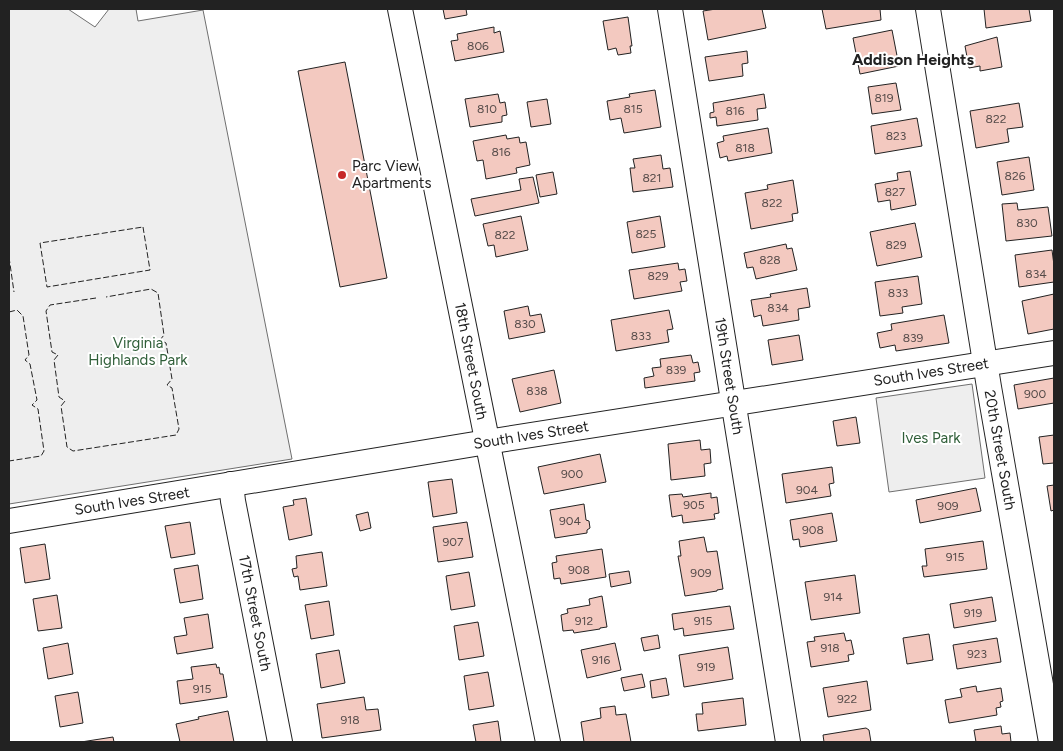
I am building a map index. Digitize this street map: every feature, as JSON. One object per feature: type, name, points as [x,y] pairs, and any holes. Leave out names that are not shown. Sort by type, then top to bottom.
[{"type":"street","name":"18th Street South","points":[[400,9],[548,742]]},
{"type":"street","name":"19th Street South","points":[[670,9],[788,742]]},
{"type":"street","name":"20th Street South","points":[[928,9],[1051,742]]},
{"type":"street","name":"South Ives Street","points":[[9,521],[487,442],[1054,353]]},
{"type":"street","name":"17th Street South","points":[[231,484],[280,742]]},
{"type":"green space","name":"Virginia Highlands Park","points":[[10,9],[68,9],[95,27],[109,9],[136,9],[138,21],[203,10],[292,459],[9,504]]},
{"type":"green space","name":"Ives Park","points":[[972,384],[985,478],[889,492],[876,398]]},
{"type":"building","points":[[443,9],[466,9],[467,15],[445,19]]},
{"type":"building","points":[[716,9],[762,9],[766,28],[708,40],[703,11]]},
{"type":"building","points":[[822,9],[880,9],[881,20],[826,29]]},
{"type":"building","points":[[984,9],[1029,9],[1031,21],[986,28]]},
{"type":"building","points":[[628,17],[632,46],[630,46],[631,53],[618,55],[616,48],[608,50],[603,21]]},
{"type":"building","points":[[494,27],[494,33],[500,31],[504,52],[455,61],[451,41],[458,40],[457,34]]},
{"type":"building","points":[[892,30],[899,66],[860,74],[853,38]]},
{"type":"building","points":[[997,37],[1002,67],[980,71],[980,66],[969,68],[965,46]]},
{"type":"building","points":[[747,51],[748,63],[742,64],[743,76],[709,81],[705,57]]},
{"type":"building","name":"Parc View Apartments","points":[[345,62],[387,278],[340,287],[298,71]]},
{"type":"building","points":[[896,83],[901,110],[872,114],[868,87]]},
{"type":"building","points":[[655,90],[661,127],[624,133],[621,118],[610,120],[607,101],[630,97],[629,94]]},
{"type":"building","points":[[498,94],[500,103],[505,102],[507,115],[502,116],[502,122],[470,127],[465,99]]},
{"type":"building","points":[[764,94],[766,108],[757,109],[758,120],[717,126],[716,117],[710,118],[710,113],[714,112],[713,103]]},
{"type":"building","points":[[547,99],[551,124],[531,127],[527,102]]},
{"type":"building","points":[[1019,103],[1023,127],[1007,129],[1009,142],[976,148],[970,111]]},
{"type":"building","points":[[917,118],[922,146],[875,154],[871,126]]},
{"type":"building","points":[[768,128],[772,153],[728,161],[727,156],[720,158],[717,143],[724,141],[723,136]]},
{"type":"building","points":[[506,135],[507,139],[519,137],[520,143],[526,142],[530,165],[516,168],[517,173],[486,179],[483,160],[477,161],[473,141]]},
{"type":"building","points":[[661,155],[663,169],[670,168],[673,187],[633,192],[630,168],[635,168],[633,159]]},
{"type":"building","points":[[1029,157],[1034,190],[1002,195],[997,162]]},
{"type":"building","points":[[910,171],[916,205],[891,210],[890,200],[878,202],[875,184],[898,180],[897,173]]},
{"type":"building","points":[[553,172],[557,194],[540,197],[536,175]]},
{"type":"building","points":[[533,177],[539,203],[475,216],[471,199],[521,190],[519,179]]},
{"type":"building","points":[[793,180],[798,213],[792,214],[793,221],[751,229],[745,193],[768,189],[767,185]]},
{"type":"building","points":[[1017,203],[1018,210],[1048,207],[1052,236],[1006,241],[1002,204]]},
{"type":"building","points":[[521,216],[528,250],[496,257],[494,245],[488,246],[483,224]]},
{"type":"building","points":[[660,216],[665,247],[632,253],[627,222]]},
{"type":"building","points":[[915,223],[922,257],[877,266],[870,232]]},
{"type":"building","points":[[786,244],[787,249],[792,248],[797,270],[756,279],[753,267],[747,268],[744,253]]},
{"type":"building","points":[[1052,250],[1054,282],[1019,287],[1015,255]]},
{"type":"building","points":[[678,263],[679,270],[685,269],[687,281],[680,282],[682,291],[634,299],[629,270]]},
{"type":"building","points":[[918,276],[922,304],[902,307],[903,313],[880,316],[875,282]]},
{"type":"building","points":[[807,288],[810,307],[798,309],[799,320],[763,326],[761,315],[754,317],[751,300],[771,297],[770,294]]},
{"type":"building","points":[[1054,294],[1054,329],[1028,334],[1022,301]]},
{"type":"building","points":[[528,306],[530,316],[541,314],[545,332],[509,339],[504,311]]},
{"type":"building","points":[[669,310],[673,329],[667,330],[669,342],[616,351],[611,320]]},
{"type":"building","points":[[944,315],[949,343],[896,351],[895,345],[880,348],[877,333],[892,330],[891,324]]},
{"type":"building","points":[[799,335],[803,360],[772,365],[768,340]]},
{"type":"building","points":[[691,355],[693,363],[698,362],[700,372],[694,373],[695,381],[645,388],[644,378],[654,376],[652,368],[661,367],[660,359]]},
{"type":"building","points":[[554,370],[561,403],[520,412],[512,379]]},
{"type":"building","points":[[1054,378],[1054,403],[1018,409],[1014,385]]},
{"type":"building","points":[[856,417],[860,443],[837,446],[833,421]]},
{"type":"building","points":[[1054,435],[1054,463],[1043,464],[1039,437]]},
{"type":"building","points":[[700,440],[701,450],[710,449],[711,463],[704,464],[705,476],[671,480],[668,444]]},
{"type":"building","points":[[600,454],[606,482],[544,494],[538,467]]},
{"type":"building","points":[[832,467],[834,483],[829,484],[831,496],[786,503],[782,474]]},
{"type":"building","points":[[452,479],[457,513],[433,517],[428,482]]},
{"type":"building","points":[[1054,485],[1054,510],[1051,511],[1047,486]]},
{"type":"building","points":[[976,488],[981,511],[920,523],[916,500]]},
{"type":"building","points":[[711,493],[711,498],[717,497],[719,513],[714,514],[715,519],[683,523],[682,515],[672,517],[669,495],[682,494],[683,497]]},
{"type":"building","points":[[306,498],[312,535],[289,540],[283,507],[294,505],[293,500]]},
{"type":"building","points":[[584,504],[586,520],[589,521],[590,528],[587,530],[587,533],[555,538],[550,510]]},
{"type":"building","points":[[368,512],[371,528],[360,531],[356,515]]},
{"type":"building","points":[[832,513],[837,541],[800,547],[799,539],[793,540],[790,520]]},
{"type":"building","points":[[190,522],[195,554],[171,558],[165,526]]},
{"type":"building","points":[[467,522],[473,557],[438,562],[433,527]]},
{"type":"building","points":[[704,537],[707,552],[717,551],[723,589],[685,596],[678,556],[681,556],[679,541]]},
{"type":"building","points":[[983,541],[987,569],[924,577],[922,566],[927,566],[925,549]]},
{"type":"building","points":[[45,544],[50,579],[25,583],[20,548]]},
{"type":"building","points":[[602,549],[606,577],[561,584],[560,578],[554,579],[552,563],[557,562],[556,556]]},
{"type":"building","points":[[322,552],[327,586],[300,590],[298,576],[294,577],[292,569],[297,568],[296,556]]},
{"type":"building","points":[[198,565],[203,599],[180,603],[174,569]]},
{"type":"building","points":[[629,571],[631,583],[611,587],[609,574]]},
{"type":"building","points":[[469,572],[475,606],[451,610],[446,576]]},
{"type":"building","points":[[855,575],[860,613],[811,620],[805,582]]},
{"type":"building","points":[[57,595],[62,628],[38,631],[33,599]]},
{"type":"building","points":[[602,596],[607,627],[574,633],[573,630],[563,631],[561,615],[568,613],[567,609],[590,605],[589,599]]},
{"type":"building","points":[[992,597],[996,621],[954,628],[950,604]]},
{"type":"building","points":[[329,601],[334,635],[311,639],[305,605]]},
{"type":"building","points":[[730,606],[734,629],[684,636],[683,628],[674,630],[672,614]]},
{"type":"building","points":[[208,614],[213,648],[177,654],[174,637],[187,635],[184,618]]},
{"type":"building","points":[[478,622],[484,656],[459,660],[454,626]]},
{"type":"building","points":[[844,633],[846,641],[851,640],[854,654],[848,655],[849,661],[811,667],[807,642],[815,641],[814,637]]},
{"type":"building","points":[[929,634],[933,660],[907,664],[903,638]]},
{"type":"building","points":[[658,635],[660,648],[644,651],[641,638]]},
{"type":"building","points":[[997,638],[1001,662],[957,669],[953,645]]},
{"type":"building","points":[[68,643],[73,674],[48,679],[43,648]]},
{"type":"building","points":[[615,643],[621,670],[587,678],[581,650]]},
{"type":"building","points":[[728,647],[733,679],[684,687],[679,655]]},
{"type":"building","points":[[339,650],[345,683],[321,688],[316,654]]},
{"type":"building","points":[[216,664],[217,668],[219,667],[220,674],[223,674],[227,697],[180,704],[177,681],[193,679],[191,667]]},
{"type":"building","points":[[488,672],[494,706],[469,710],[464,676]]},
{"type":"building","points":[[642,674],[645,687],[624,691],[621,678]]},
{"type":"building","points":[[666,678],[669,695],[652,698],[650,681]]},
{"type":"building","points":[[867,681],[871,710],[828,717],[823,688]]},
{"type":"building","points":[[976,686],[977,692],[1001,688],[1003,701],[1000,702],[1001,707],[996,708],[997,715],[949,723],[945,700],[962,697],[960,689]]},
{"type":"building","points":[[78,692],[83,723],[60,727],[55,696]]},
{"type":"building","points":[[364,697],[366,710],[378,709],[381,730],[322,738],[317,704]]},
{"type":"building","points":[[743,698],[746,725],[698,731],[696,714],[703,714],[702,703]]},
{"type":"building","points":[[615,706],[616,715],[626,714],[631,742],[584,742],[581,722],[601,718],[600,708]]},
{"type":"building","points":[[228,711],[234,742],[180,742],[176,724]]},
{"type":"building","points":[[498,721],[501,742],[476,742],[473,725]]},
{"type":"building","points":[[1001,726],[1002,734],[1010,733],[1011,742],[976,742],[974,730]]},
{"type":"building","points":[[866,728],[869,730],[871,742],[824,742],[823,735]]},
{"type":"building","points":[[113,737],[114,742],[81,742]]},
{"type":"fence","points":[[143,227],[150,270],[47,287],[40,243],[143,227]]},
{"type":"fence","points":[[9,257],[14,292]]},
{"type":"fence","points":[[96,298],[50,305],[46,311],[52,352],[58,355],[54,360],[59,397],[65,401],[61,406],[67,447],[73,451],[176,435],[179,429],[172,388],[167,385],[172,379],[166,343],[160,340],[164,335],[158,293],[151,289],[106,297]]},
{"type":"fence","points":[[9,312],[17,310],[23,316],[29,355],[25,360],[30,364],[37,400],[32,405],[38,409],[44,451],[41,456],[9,461]]},
{"type":"place","name":"Parc View Apartments","points":[[342,175]]},
{"type":"district","name":"Addison Heights","points":[[913,59]]}]
